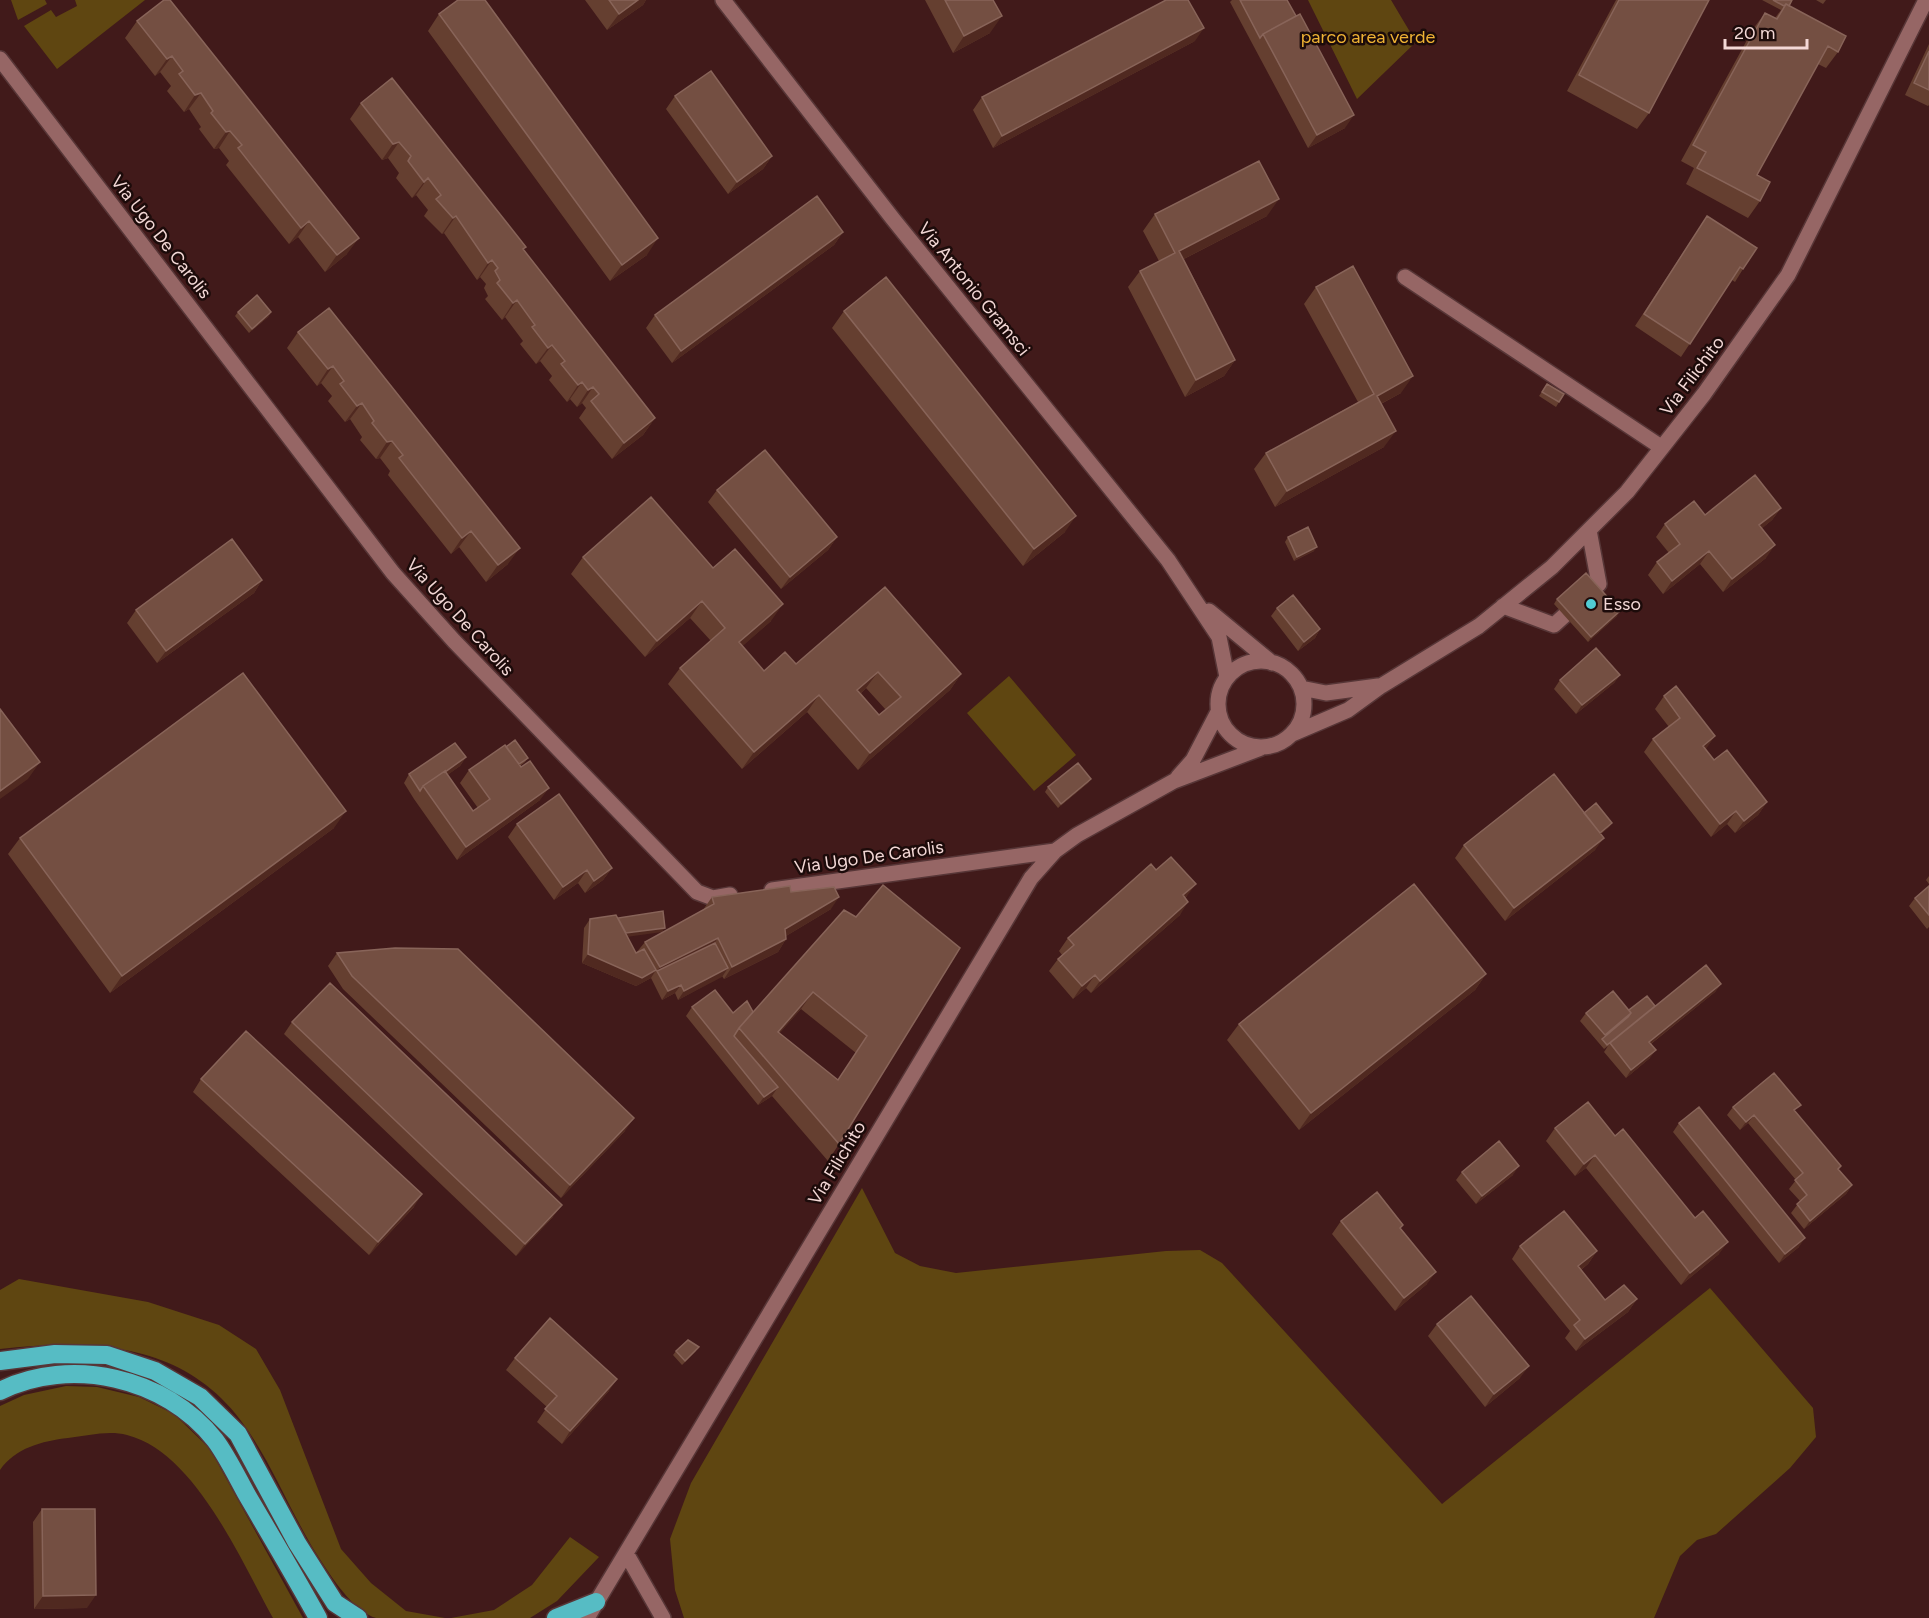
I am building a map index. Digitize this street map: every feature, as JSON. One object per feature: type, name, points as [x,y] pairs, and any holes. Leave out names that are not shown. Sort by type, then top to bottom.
[{"type":"highway","points":[[0,1361],[55,1354],[107,1356],[155,1371],[200,1396],[238,1434],[297,1543],[335,1603],[358,1618]]},
{"type":"highway","points":[[0,1391],[22,1380],[61,1373],[104,1376],[146,1388],[182,1408],[214,1439],[318,1618]]},
{"type":"highway","points":[[556,1618],[596,1602]]},
{"type":"street","name":"Via Antonio Gramsci","points":[[723,0],[840,152],[1168,560],[1219,637],[1227,677]]},
{"type":"street","name":"Via Filichito","points":[[1292,734],[1348,710],[1381,686],[1440,652],[1552,567],[1627,492],[1743,341],[1788,275],[1926,0]]},
{"type":"street","name":"Via Ugo De Carolis","points":[[0,59],[393,573],[454,641],[697,892],[713,897],[1055,851]]},
{"type":"street","points":[[1405,277],[1661,447]]},
{"type":"street","points":[[1503,606],[1554,625],[1599,584],[1589,530]]},
{"type":"street","name":"Via Antonio Gramsci","points":[[1197,601],[1272,663]]},
{"type":"street","points":[[1272,663],[1289,671],[1301,688],[1305,707],[1301,722],[1292,734],[1276,745],[1261,748],[1246,745],[1233,738],[1223,726],[1218,712],[1220,690],[1227,677],[1246,664],[1272,663]]},
{"type":"street","name":"Via Filichito","points":[[1301,688],[1326,693],[1381,686]]},
{"type":"street","name":"Via Filichito","points":[[1174,781],[1194,760],[1218,712]]},
{"type":"street","name":"Via Filichito","points":[[587,1618],[1031,878],[1055,851],[1077,835],[1174,781],[1261,748]]},
{"type":"street","points":[[626,1553],[663,1618]]},
{"type":"green space","points":[[11,0],[45,0],[47,4],[18,20]]},
{"type":"green space","points":[[75,0],[145,0],[57,69],[24,26],[51,10],[56,17],[77,6]]},
{"type":"green space","name":"parco area verde","points":[[1308,0],[1391,0],[1416,42],[1357,99]]},
{"type":"green space","points":[[1009,676],[1076,755],[1034,791],[967,713]]},
{"type":"green space","points":[[862,1188],[895,1253],[920,1266],[956,1273],[1166,1251],[1200,1250],[1222,1263],[1442,1504],[1710,1288],[1813,1408],[1816,1437],[1790,1468],[1716,1534],[1697,1540],[1680,1556],[1654,1618],[684,1618],[675,1590],[670,1539],[691,1483]]},
{"type":"green space","points":[[19,1279],[148,1302],[219,1325],[256,1349],[280,1390],[341,1549],[371,1583],[406,1611],[445,1618],[376,1618],[354,1604],[315,1551],[249,1432],[225,1402],[199,1380],[170,1364],[138,1353],[105,1347],[71,1345],[0,1349],[0,1290]]},
{"type":"green space","points":[[66,1386],[97,1387],[139,1397],[174,1414],[210,1449],[303,1618],[273,1618],[231,1540],[195,1485],[174,1463],[151,1445],[127,1435],[112,1433],[58,1439],[21,1451],[6,1462],[0,1470],[0,1406],[24,1395]]},
{"type":"green space","points":[[570,1537],[599,1557],[557,1601],[530,1618],[451,1618],[494,1610],[532,1585]]},
{"type":"building","points":[[164,0],[170,0],[359,238],[337,255],[309,221],[301,228],[238,148],[242,145],[230,131],[226,132],[211,113],[213,111],[201,93],[195,95],[179,74],[183,71],[172,56],[167,59],[137,21]]},
{"type":"building","points":[[458,0],[485,0],[658,238],[622,265],[439,14]]},
{"type":"building","points":[[609,0],[638,0],[619,14]]},
{"type":"building","points":[[945,0],[993,0],[1002,16],[964,36]]},
{"type":"building","points":[[1166,0],[1188,0],[1204,28],[1002,136],[982,97]]},
{"type":"building","points":[[1240,0],[1287,0],[1296,16],[1263,34],[1260,38]]},
{"type":"building","points":[[1619,0],[1709,0],[1649,113],[1579,75]]},
{"type":"building","points":[[1773,0],[1792,0],[1789,6],[1786,4],[1784,6]]},
{"type":"building","points":[[1786,4],[1846,36],[1838,52],[1828,46],[1757,175],[1770,182],[1760,201],[1697,168],[1706,152],[1693,145],[1765,13],[1777,19]]},
{"type":"building","points":[[1300,14],[1354,115],[1317,135],[1263,34]]},
{"type":"building","points":[[1929,51],[1929,90],[1914,83]]},
{"type":"building","points":[[711,71],[772,156],[737,182],[675,96]]},
{"type":"building","points":[[392,78],[526,247],[523,249],[655,418],[624,443],[591,401],[599,394],[593,387],[588,390],[582,382],[578,385],[561,364],[565,361],[552,345],[548,348],[532,327],[535,325],[517,300],[513,303],[497,283],[500,280],[495,271],[498,268],[492,260],[488,263],[456,216],[453,218],[436,199],[441,195],[428,178],[424,182],[408,161],[411,156],[399,142],[393,144],[361,103]]},
{"type":"building","points":[[1259,161],[1279,199],[1179,251],[1235,360],[1196,380],[1140,271],[1175,253],[1155,214]]},
{"type":"building","points":[[817,196],[843,232],[681,351],[655,315]]},
{"type":"building","points":[[1707,216],[1757,248],[1743,269],[1740,267],[1690,344],[1644,314]]},
{"type":"building","points":[[1353,266],[1413,376],[1377,396],[1396,431],[1287,491],[1266,453],[1374,394],[1316,287]]},
{"type":"building","points":[[886,277],[1076,516],[1034,549],[844,311]]},
{"type":"building","points":[[257,295],[271,312],[252,329],[238,312]]},
{"type":"building","points":[[329,308],[520,548],[498,565],[471,531],[462,538],[399,458],[403,455],[392,441],[387,442],[372,423],[374,421],[362,403],[357,406],[340,384],[344,381],[333,366],[328,369],[298,332]]},
{"type":"building","points":[[1547,384],[1564,394],[1559,402],[1542,392]]},
{"type":"building","points":[[765,450],[837,537],[790,577],[717,490]]},
{"type":"building","points":[[1755,475],[1781,508],[1759,525],[1775,545],[1732,579],[1709,551],[1672,581],[1657,562],[1680,544],[1665,524],[1694,501],[1705,515]]},
{"type":"building","points":[[651,497],[713,568],[735,549],[783,604],[739,642],[764,671],[785,652],[796,664],[885,587],[961,674],[870,753],[819,695],[754,752],[680,668],[725,628],[702,601],[657,641],[583,557]],"holes":[[[878,672],[901,697],[879,715],[857,690]]]},
{"type":"building","points":[[1308,527],[1317,547],[1297,557],[1288,537]]},
{"type":"building","points":[[232,539],[262,580],[166,651],[136,610]]},
{"type":"building","points":[[1586,573],[1620,611],[1591,637],[1557,599]]},
{"type":"building","points":[[1293,595],[1320,629],[1304,642],[1277,608]]},
{"type":"building","points":[[1596,648],[1620,675],[1582,705],[1560,680]]},
{"type":"building","points":[[243,673],[346,811],[122,976],[20,838]]},
{"type":"building","points":[[1676,686],[1715,736],[1703,746],[1714,760],[1727,750],[1767,802],[1744,821],[1736,811],[1720,824],[1653,739],[1680,718],[1664,696]]},
{"type":"building","points":[[0,709],[40,762],[0,791]]},
{"type":"building","points":[[515,740],[528,758],[519,764],[506,747]]},
{"type":"building","points":[[455,743],[466,757],[423,786],[420,791],[409,774]]},
{"type":"building","points":[[505,745],[521,767],[530,761],[549,788],[466,847],[423,786],[445,771],[473,811],[490,799],[469,770]]},
{"type":"building","points":[[1078,763],[1091,779],[1061,804],[1048,787]]},
{"type":"building","points":[[1554,774],[1604,838],[1514,908],[1464,845]]},
{"type":"building","points":[[559,794],[612,868],[594,881],[587,870],[563,887],[517,824]]},
{"type":"building","points":[[1596,803],[1612,823],[1600,833],[1584,813]]},
{"type":"building","points":[[1171,857],[1196,884],[1183,895],[1188,902],[1100,981],[1095,975],[1082,986],[1058,959],[1074,945],[1068,938],[1151,864],[1156,870]]},
{"type":"building","points":[[1414,884],[1486,974],[1311,1113],[1239,1024]]},
{"type":"building","points":[[883,885],[960,948],[839,1144],[739,1028],[844,910],[856,917]],"holes":[[[813,992],[867,1036],[838,1080],[778,1032]]]},
{"type":"building","points":[[790,886],[791,892],[834,887],[839,897],[785,929],[786,939],[732,967],[718,938],[660,967],[645,942],[714,904],[712,897]]},
{"type":"building","points":[[1929,886],[1929,915],[1915,898]]},
{"type":"building","points":[[663,911],[665,928],[626,933],[618,918]]},
{"type":"building","points":[[616,915],[636,953],[644,949],[656,970],[642,978],[588,954],[590,919]]},
{"type":"building","points":[[715,943],[728,968],[684,991],[681,985],[668,991],[657,971]]},
{"type":"building","points":[[395,948],[458,949],[634,1118],[570,1185],[352,976],[337,953]]},
{"type":"building","points":[[1706,965],[1721,984],[1649,1042],[1656,1050],[1631,1070],[1610,1043]]},
{"type":"building","points":[[330,983],[562,1205],[525,1244],[292,1022]]},
{"type":"building","points":[[715,990],[733,1013],[747,1001],[753,1012],[734,1036],[778,1087],[764,1097],[692,1007]]},
{"type":"building","points":[[1613,991],[1631,1013],[1605,1035],[1586,1013]]},
{"type":"building","points":[[1647,996],[1655,1006],[1607,1045],[1602,1039],[1628,1017],[1631,1013],[1629,1010]]},
{"type":"building","points":[[246,1031],[422,1194],[378,1242],[201,1079]]},
{"type":"building","points":[[1774,1073],[1801,1105],[1794,1110],[1841,1166],[1838,1169],[1852,1185],[1810,1221],[1797,1204],[1807,1195],[1795,1180],[1803,1173],[1754,1115],[1746,1122],[1733,1107]]},
{"type":"building","points":[[1588,1102],[1615,1136],[1623,1129],[1695,1218],[1703,1211],[1728,1242],[1690,1273],[1595,1155],[1584,1164],[1555,1128]]},
{"type":"building","points":[[1699,1107],[1805,1238],[1785,1254],[1679,1123]]},
{"type":"building","points":[[1499,1141],[1519,1166],[1482,1196],[1462,1172]]},
{"type":"building","points":[[1377,1192],[1403,1225],[1400,1228],[1436,1272],[1404,1298],[1341,1221]]},
{"type":"building","points":[[1564,1211],[1597,1251],[1578,1266],[1605,1300],[1624,1285],[1637,1299],[1585,1339],[1574,1325],[1580,1320],[1520,1246]]},
{"type":"building","points":[[1471,1296],[1529,1366],[1494,1394],[1437,1324]]},
{"type":"building","points":[[550,1318],[617,1379],[570,1431],[545,1409],[557,1396],[515,1358]]},
{"type":"building","points":[[688,1340],[699,1347],[685,1361],[676,1351]]},
{"type":"building","points":[[42,1509],[95,1509],[96,1595],[43,1596]]},
{"type":"place","name":"Esso","points":[[1591,604]]}]
